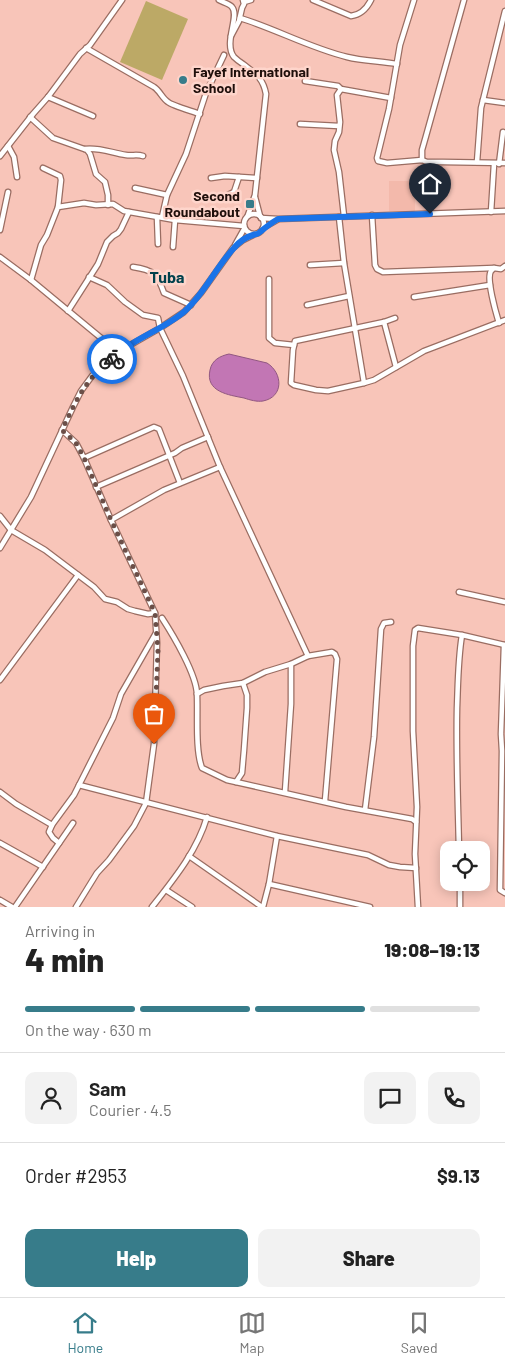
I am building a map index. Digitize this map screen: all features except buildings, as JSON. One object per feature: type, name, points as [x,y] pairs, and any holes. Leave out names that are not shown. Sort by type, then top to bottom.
[{"type":"street","points":[[0,156],[122,0]]},
{"type":"street","points":[[218,0],[236,10],[242,8]]},
{"type":"street","points":[[0,548],[31,497],[81,391],[92,376],[118,352],[160,328],[191,305],[233,248],[244,227],[244,222],[255,195],[266,94],[260,77],[234,56],[230,50],[233,0]]},
{"type":"street","points":[[231,37],[240,18],[243,1],[251,0]]},
{"type":"street","points":[[313,0],[351,16],[356,16],[371,0]]},
{"type":"street","points":[[414,0],[400,45],[391,98],[377,158],[378,161],[387,163],[422,160],[427,162],[453,163],[505,163]]},
{"type":"street","points":[[422,160],[422,150],[464,0]]},
{"type":"street","points":[[477,162],[479,123],[483,100],[505,11]]},
{"type":"street","points":[[240,18],[265,26],[317,48],[348,57],[397,64]]},
{"type":"street","points":[[86,48],[158,89],[166,102],[200,114]]},
{"type":"street","points":[[158,244],[160,217],[167,195],[186,154],[206,93],[224,56]]},
{"type":"street","points":[[305,81],[391,98]]},
{"type":"street","points":[[341,89],[337,95],[340,126],[334,150],[339,172],[344,263],[364,383]]},
{"type":"street","points":[[48,97],[93,116]]},
{"type":"street","points":[[483,100],[505,104]]},
{"type":"street","points":[[30,117],[53,138],[85,149],[96,149],[128,156],[142,156]]},
{"type":"street","points":[[300,124],[340,126]]},
{"type":"street","points":[[491,212],[496,164],[503,132]]},
{"type":"street","points":[[8,146],[14,157],[17,177]]},
{"type":"street","points":[[85,149],[90,154],[96,174],[105,182],[108,205]]},
{"type":"street","points":[[31,280],[42,245],[58,207],[61,180],[60,176],[43,168]]},
{"type":"street","points":[[211,178],[239,176],[257,178]]},
{"type":"street","points":[[224,198],[234,192],[239,176]]},
{"type":"street","points":[[135,188],[167,195]]},
{"type":"street","points":[[0,230],[8,192]]},
{"type":"street","points":[[255,195],[264,222],[263,228]]},
{"type":"street","points":[[58,207],[84,203],[116,205],[128,212],[175,220],[244,227]]},
{"type":"street","points":[[68,311],[98,264],[107,242],[121,229],[128,212]]},
{"type":"street","points":[[248,216],[254,214],[261,217],[278,219],[505,212]]},
{"type":"street","points":[[372,215],[375,265],[377,269],[383,272],[501,269],[505,266]]},
{"type":"street","points":[[233,248],[278,219]]},
{"type":"street","points":[[173,247],[175,220]]},
{"type":"street","points":[[244,227],[248,233],[253,235]]},
{"type":"street","points":[[0,257],[31,280],[118,352]]},
{"type":"street","points":[[310,265],[344,263]]},
{"type":"street","points":[[133,267],[148,269],[160,283],[164,293],[191,305]]},
{"type":"street","points":[[494,268],[491,271],[490,284],[499,323]]},
{"type":"street","points":[[90,277],[107,286],[143,315],[157,317],[220,467],[308,656]]},
{"type":"street","points":[[269,279],[268,338],[274,343],[294,345]]},
{"type":"street","points":[[414,297],[490,284]]},
{"type":"street","points":[[307,306],[349,296]]},
{"type":"street","points":[[395,318],[295,341],[291,383],[316,390],[328,391],[364,383],[374,380],[424,351],[505,320]]},
{"type":"street","points":[[384,322],[396,367]]},
{"type":"street","points":[[84,458],[154,427],[159,429],[180,483]]},
{"type":"street","points":[[62,430],[76,443],[84,458],[155,613],[157,632],[154,744],[146,803],[134,826],[97,873],[76,907]]},
{"type":"street","points":[[96,487],[208,437]]},
{"type":"street","points":[[111,520],[180,483],[220,467]]},
{"type":"street","points":[[0,516],[11,530],[45,550],[99,591],[106,599],[117,602],[128,609],[148,614],[155,613]]},
{"type":"street","points":[[1,676],[15,661],[78,575]]},
{"type":"street","points":[[459,592],[505,602]]},
{"type":"street","points":[[162,618],[190,670],[197,694],[199,756],[202,768],[227,780],[286,792],[304,798],[412,819],[416,822]]},
{"type":"street","points":[[365,810],[374,737],[380,629],[384,623],[392,622]]},
{"type":"street","points":[[418,907],[416,868],[417,807],[413,731],[413,646],[415,630],[418,628],[462,635],[504,645],[501,718],[500,890],[505,893]]},
{"type":"street","points":[[60,843],[49,832],[52,825],[74,795],[113,718],[121,694],[157,632]]},
{"type":"street","points":[[460,841],[457,728],[459,655],[462,635]]},
{"type":"street","points":[[197,694],[204,690],[243,683],[270,670],[308,656],[332,652],[335,654],[337,659],[325,801]]},
{"type":"street","points":[[286,792],[292,704],[290,664]]},
{"type":"street","points":[[236,782],[242,773],[247,708],[247,695],[243,683]]},
{"type":"street","points":[[79,785],[277,836],[368,855],[400,868],[416,868]]},
{"type":"street","points":[[0,792],[16,804],[52,825]]},
{"type":"street","points":[[152,907],[189,856],[207,817]]},
{"type":"street","points":[[0,900],[13,907],[73,823]]},
{"type":"street","points":[[189,856],[263,907],[277,836]]},
{"type":"street","points":[[0,843],[43,866]]},
{"type":"street","points":[[269,884],[370,907]]},
{"type":"street","points":[[166,890],[192,907]]},
{"type":"street","points":[[460,891],[460,907]]},
{"type":"shaded area","points":[[146,1],[188,19],[162,80],[120,62]]},
{"type":"shaded area","points":[[389,181],[415,181],[415,211],[389,211]]},
{"type":"shaded area","points":[[229,354],[267,363],[272,367],[279,384],[275,395],[270,399],[256,401],[225,394],[215,388],[209,377],[211,367],[217,359]]},
{"type":"way so far","points":[[112,359],[92,376],[81,391],[62,430],[76,443],[84,458],[155,613],[158,650],[154,744]]},
{"type":"place","name":"Fayef International School","points":[[183,80]]},
{"type":"place","name":"Second Roundabout","points":[[250,204]]},
{"type":"district","name":"Tuba","points":[[167,277]]},
{"type":"route","points":[[112,359],[118,352],[184,312],[201,293],[233,248],[278,219],[430,214]]}]
